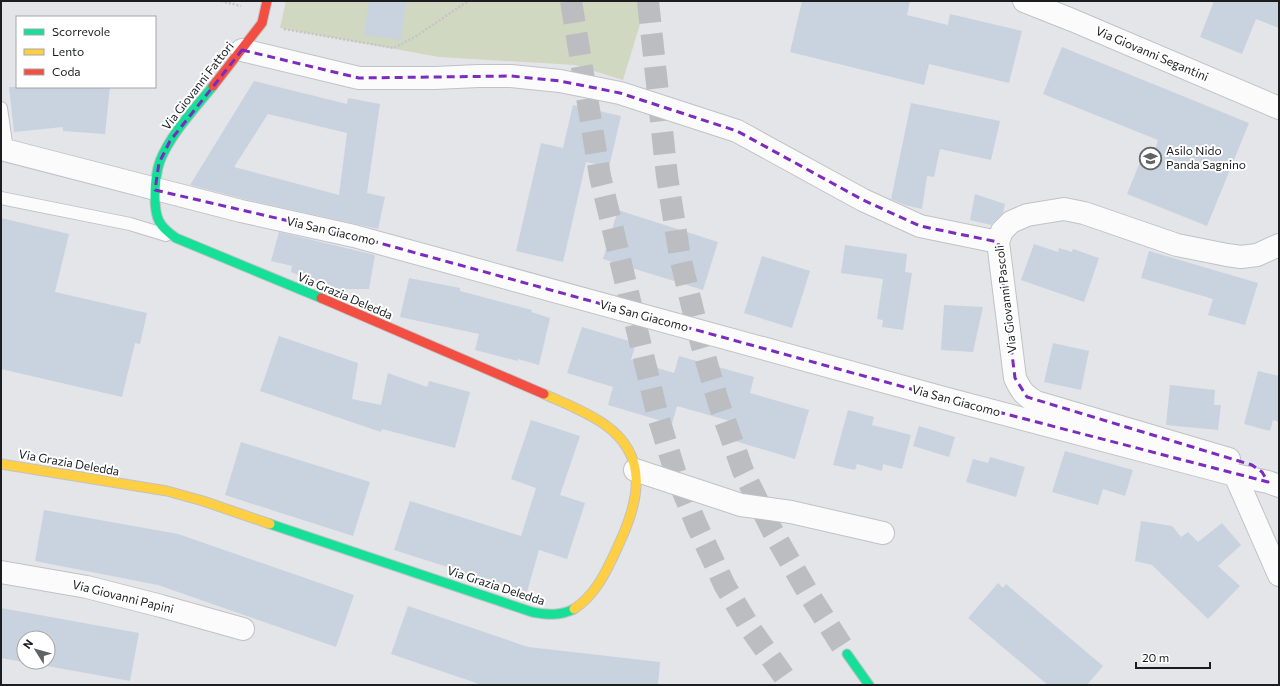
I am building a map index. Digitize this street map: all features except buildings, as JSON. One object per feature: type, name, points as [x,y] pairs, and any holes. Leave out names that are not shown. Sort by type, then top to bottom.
[{"type":"main road","name":"Via Giovanni Fattori","points":[[155,190],[159,163],[170,141],[262,23],[267,1]]},
{"type":"main road","name":"Via Grazia Deledda","points":[[1,464],[167,491],[532,612],[550,616],[565,613],[582,603],[595,589],[611,561],[626,528],[637,487],[635,470],[627,449],[608,427],[595,418],[575,408],[316,296],[176,238],[165,231],[159,222],[155,212],[155,190]]},
{"type":"main road","points":[[847,654],[869,685]]},
{"type":"street","name":"Via Giovanni Segantini","points":[[1024,1],[1279,108]]},
{"type":"street","points":[[242,50],[360,78],[511,76],[560,81],[620,93],[737,131],[863,200],[920,226],[998,242]]},
{"type":"street","name":"Via San Giacomo","points":[[4,150],[155,190],[354,236],[944,398],[1273,484]]},
{"type":"street","name":"Via Giovanni Pascoli","points":[[1273,484],[1262,472],[1252,465],[1036,402],[1027,397],[1020,390],[1015,378],[998,242],[1002,231],[1011,222],[1027,215],[1064,209],[1084,213],[1177,245],[1227,256],[1241,257],[1257,255],[1279,245]]},
{"type":"street","points":[[635,470],[741,505],[791,512],[883,533]]},
{"type":"street","points":[[1235,475],[1279,575]]},
{"type":"street","name":"Via Giovanni Papini","points":[[1,572],[87,587],[243,629]]},
{"type":"lane","name":"Via San Giacomo","points":[[1,108],[4,150]]},
{"type":"lane","points":[[1,198],[130,224],[176,238]]},
{"type":"path","points":[[262,23],[280,28],[394,48],[418,35],[470,1]]},
{"type":"highlighted area","points":[[242,50],[359,78],[511,76],[560,81],[620,93],[737,131],[863,200],[920,226],[998,242],[1015,378],[1027,397],[1252,465],[1262,472],[1268,482],[944,398],[354,236],[155,190],[159,163],[170,141]]},
{"type":"green space","points":[[286,1],[647,1],[623,80],[575,65],[439,57],[280,28]]},
{"type":"tunnel","points":[[571,1],[600,176],[657,413],[676,475],[697,526],[725,586],[752,631],[790,685]]},
{"type":"tunnel","points":[[648,1],[667,176],[680,257],[701,343],[718,401],[743,471],[773,532],[807,591],[847,654]]},
{"type":"traffic: fast","points":[[213,86],[191,112],[164,151],[157,174],[155,192],[155,205],[159,221],[162,226],[176,238],[321,298]]},
{"type":"traffic: fast","points":[[270,524],[532,612],[553,614],[564,613],[574,609]]},
{"type":"traffic: fast","points":[[847,654],[869,685]]},
{"type":"traffic: slow","points":[[544,394],[582,411],[604,424],[619,437],[629,450],[634,465],[636,480],[635,496],[632,512],[626,528],[611,562],[601,580],[589,596],[574,609]]},
{"type":"traffic: slow","points":[[1,464],[167,491],[203,501],[270,524]]},
{"type":"traffic: jam","points":[[213,86],[262,23],[267,1]]},
{"type":"traffic: jam","points":[[321,298],[544,394]]},
{"type":"place","name":"Asilo Nido Panda Sagnino","points":[[1151,158]]}]
